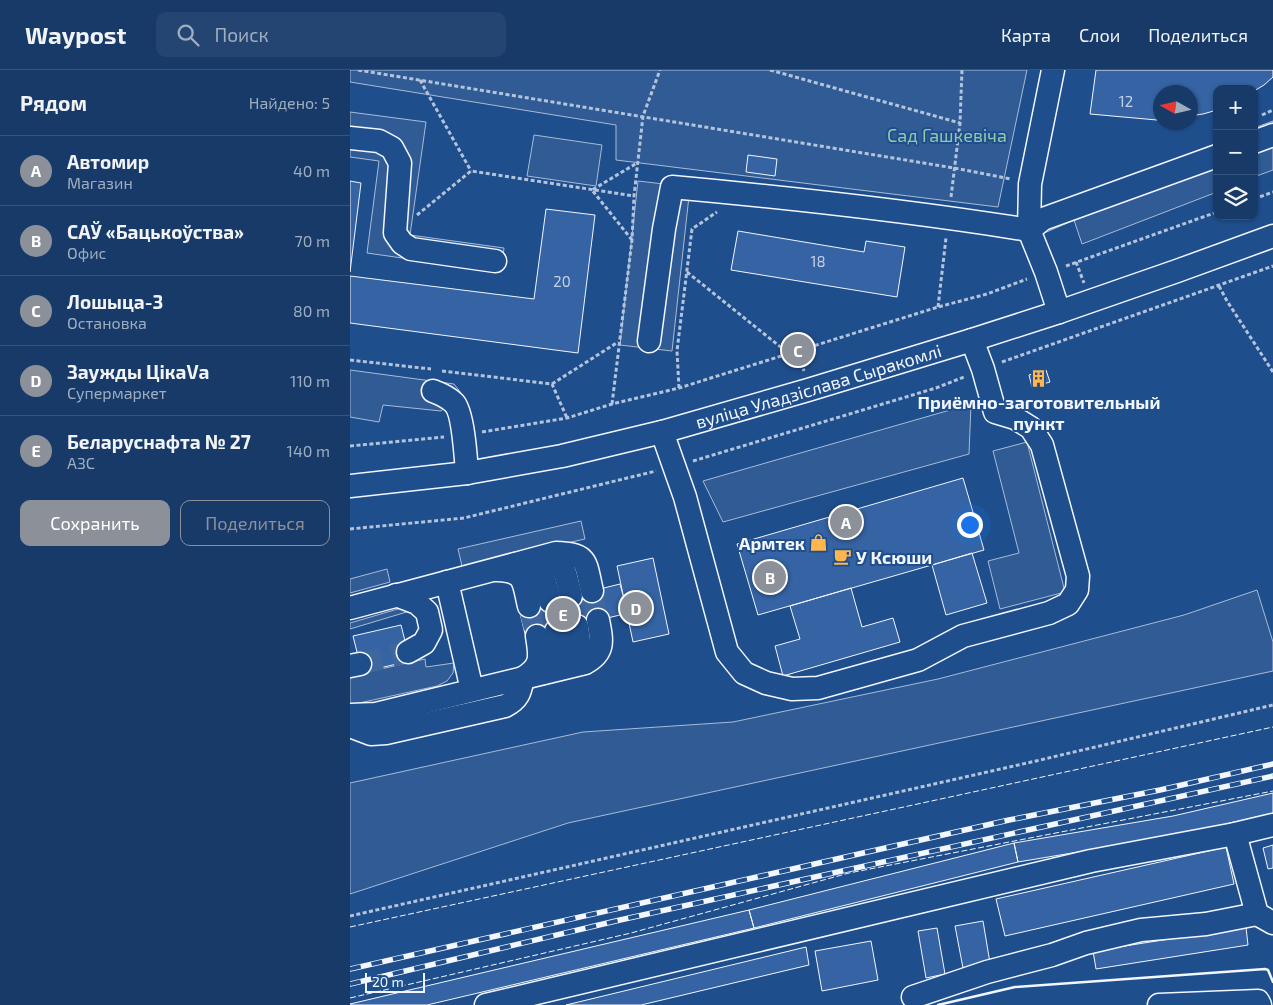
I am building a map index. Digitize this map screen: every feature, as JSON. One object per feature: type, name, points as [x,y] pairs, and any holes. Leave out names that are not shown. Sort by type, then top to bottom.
[{"type":"street","points":[[1053,70],[1030,184],[1029,230],[1046,272],[1059,312]]},
{"type":"street","points":[[1258,141],[1273,135]]},
{"type":"street","points":[[350,138],[379,141],[392,148],[400,163],[394,233],[402,243],[410,249],[495,261]]},
{"type":"street","points":[[649,341],[664,229],[672,187],[744,193],[948,217],[1029,230],[1043,219],[1213,157]]},
{"type":"street","name":"вуліца Уладзіслава Сыракомлі","points":[[350,486],[467,473],[562,456],[662,432],[972,340],[1059,312],[1273,236]]},
{"type":"street","points":[[662,432],[685,497],[728,652],[744,672],[766,683],[792,689],[818,688],[918,660],[963,636],[1049,613],[1068,604],[1077,590],[1078,576],[1042,445],[1031,428],[1015,418],[995,412],[983,369],[972,340]]},
{"type":"street","points":[[433,391],[446,396],[456,404],[463,435],[467,473]]},
{"type":"street","points":[[350,608],[513,564],[545,559],[557,562],[564,567],[560,599],[522,579],[516,573],[504,570],[513,564]]},
{"type":"street","points":[[447,582],[472,690]]},
{"type":"street","points":[[396,595],[417,603],[427,612],[431,630],[424,643],[408,652]]},
{"type":"street","points":[[350,715],[376,714],[585,663],[594,658],[600,648],[602,640],[598,620]]},
{"type":"street","points":[[350,726],[371,734],[386,734],[505,706],[513,702],[520,692],[543,673],[573,662],[580,645],[557,631],[540,655],[533,672],[543,673]]},
{"type":"street","points":[[486,1005],[1092,861],[1236,834],[1273,825]]},
{"type":"street","points":[[913,996],[1086,943],[1141,930],[1265,919],[1236,834]]},
{"type":"street","points":[[1158,1005],[1258,1000],[1260,1005]]},
{"type":"path","points":[[358,70],[954,168],[1030,184]]},
{"type":"path","points":[[612,404],[618,342],[632,240],[634,196],[643,116],[660,70]]},
{"type":"path","points":[[770,70],[960,123],[962,70]]},
{"type":"path","points":[[420,80],[471,171]]},
{"type":"path","points":[[592,190],[638,162]]},
{"type":"path","points":[[394,233],[471,171],[634,196]]},
{"type":"path","points":[[592,190],[632,240]]},
{"type":"path","points":[[1258,198],[1273,192]]},
{"type":"path","points":[[350,446],[463,435],[567,418],[612,404],[680,388],[938,307],[987,294],[1213,213]]},
{"type":"path","points":[[680,388],[677,351],[692,229]]},
{"type":"path","points":[[350,529],[464,518],[674,467],[936,388],[983,369],[1273,266]]},
{"type":"path","points":[[687,272],[788,353]]},
{"type":"path","points":[[1218,286],[1273,372]]},
{"type":"path","points":[[350,360],[552,384],[618,342]]},
{"type":"path","points":[[552,384],[567,418]]},
{"type":"path","points":[[350,916],[1036,761],[1273,705]]},
{"type":"shaded area","name":"Сад Гашкевіча","points":[[350,70],[1027,70],[998,207],[616,160],[616,125],[350,82]]},
{"type":"shaded area","points":[[350,112],[426,122],[410,235],[504,248],[501,272],[367,253],[379,161],[350,157]]},
{"type":"shaded area","points":[[1273,121],[1273,170],[1258,176],[1258,130],[1258,127]]},
{"type":"shaded area","points":[[534,135],[602,145],[596,186],[527,176]]},
{"type":"shaded area","points":[[1213,145],[1213,194],[1082,244],[1074,220],[1042,234],[1037,216]]},
{"type":"shaded area","points":[[638,181],[690,187],[672,351],[620,345]]},
{"type":"shaded area","points":[[350,370],[454,384],[461,393],[441,411],[383,405],[379,422],[350,417]]},
{"type":"shaded area","points":[[971,404],[969,454],[723,522],[703,481]]},
{"type":"shaded area","points":[[1027,442],[1065,592],[1000,609],[988,561],[1019,553],[993,451]]},
{"type":"shaded area","points":[[581,521],[585,539],[462,566],[458,549]]},
{"type":"shaded area","points":[[387,569],[390,582],[350,593],[350,579]]},
{"type":"shaded area","points":[[1257,590],[1273,642],[1273,671],[568,823],[350,894],[350,783],[583,732],[733,722],[938,679],[1184,615]]},
{"type":"shaded area","points":[[408,606],[410,611],[350,629],[350,623]]},
{"type":"shaded area","points":[[425,659],[426,667],[454,663],[453,673],[447,681],[437,686],[350,705],[350,676]]},
{"type":"building","points":[[1096,70],[1273,70],[1273,77],[1258,89],[1258,85],[1213,85],[1213,111],[1203,114],[1198,115],[1198,85],[1153,85],[1153,120],[1090,114]]},
{"type":"building","points":[[748,155],[777,159],[775,176],[746,172]]},
{"type":"building","points":[[350,181],[361,183],[350,272]]},
{"type":"building","points":[[546,209],[595,215],[578,353],[350,323],[350,276],[534,299]]},
{"type":"building","points":[[738,231],[864,252],[866,241],[905,247],[897,297],[731,270]]},
{"type":"building","name":"Приёмно-заготовительный пункт","points":[[1046,370],[1050,382],[1032,387],[1029,375]]},
{"type":"building","points":[[963,478],[984,550],[758,615],[737,544]]},
{"type":"building","points":[[972,553],[987,603],[946,615],[932,565]]},
{"type":"building","points":[[653,558],[669,634],[633,642],[617,566]]},
{"type":"building","points":[[620,584],[628,613],[526,638],[519,609]]},
{"type":"building","points":[[851,588],[862,627],[893,618],[900,642],[783,676],[775,646],[800,639],[790,606]]},
{"type":"building","points":[[401,625],[410,661],[362,672],[353,636]]},
{"type":"building","points":[[1273,793],[1273,813],[1180,835],[1018,862],[1014,843],[1173,816]]},
{"type":"building","points":[[1014,843],[1018,862],[754,928],[749,910]]},
{"type":"building","points":[[1273,845],[1273,868],[1268,869],[1263,848]]},
{"type":"building","points":[[1226,847],[1234,884],[1005,936],[996,899]]},
{"type":"building","points":[[749,910],[754,928],[427,1005],[350,1005],[350,1004]]},
{"type":"building","points":[[983,921],[990,963],[963,968],[955,926]]},
{"type":"building","points":[[1246,927],[1248,945],[1096,969],[1093,951]]},
{"type":"building","points":[[937,928],[945,974],[926,978],[918,931]]},
{"type":"building","points":[[871,941],[878,980],[822,991],[815,951]]},
{"type":"building","points":[[806,947],[809,965],[641,1005],[566,1005]]},
{"type":"tunnel","points":[[592,591],[598,620]]},
{"type":"tunnel","points":[[571,596],[577,626]]},
{"type":"tunnel","points":[[550,601],[556,631]]},
{"type":"tunnel","points":[[529,606],[537,636]]},
{"type":"tunnel","points":[[360,664],[408,652]]},
{"type":"railway","points":[[350,969],[1009,820],[1160,790],[1273,764]]},
{"type":"railway","points":[[350,984],[620,920],[1273,776]]},
{"type":"fence","points":[[350,927],[1273,727]]},
{"type":"fence","points":[[350,998],[631,933],[849,873],[1273,791]]},
{"type":"wall","points":[[938,1005],[1015,987],[1265,969],[1268,970],[1273,982]]},
{"type":"place","name":"Лошыца-3","points":[[798,350]]},
{"type":"place","name":"Приёмно-заготовительный пункт","points":[[1039,379]]},
{"type":"place","name":"Автомир","points":[[846,522]]},
{"type":"place","name":"Армтек","points":[[819,543]]},
{"type":"place","name":"У Ксюши","points":[[842,557]]},
{"type":"place","name":"САЎ «Бацькоўства»","points":[[770,577]]},
{"type":"place","name":"Заужды ЦікаVа","points":[[636,608]]},
{"type":"place","name":"Беларуснафта № 27","points":[[563,614]]}]
